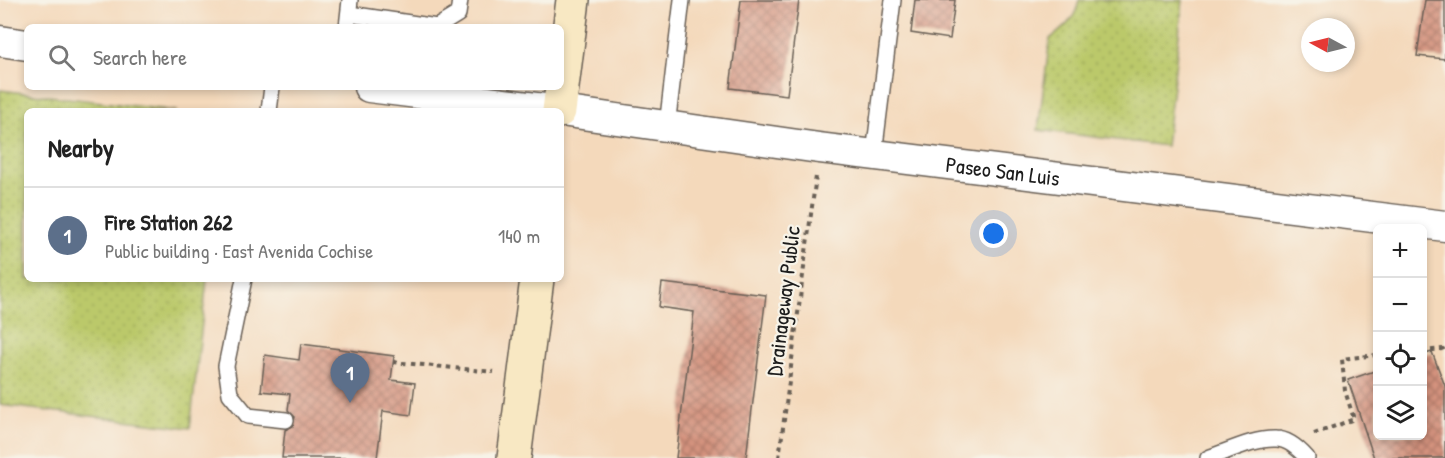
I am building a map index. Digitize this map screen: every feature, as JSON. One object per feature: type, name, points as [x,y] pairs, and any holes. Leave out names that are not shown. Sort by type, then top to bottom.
[{"type":"street","points":[[564,77],[573,0]]},
{"type":"street","points":[[0,41],[24,45]]},
{"type":"street","name":"Paseo San Luis","points":[[393,90],[536,108]]},
{"type":"street","points":[[560,108],[562,90]]},
{"type":"street","name":"Paseo San Luis","points":[[564,112],[819,148],[1445,226]]},
{"type":"street","points":[[513,458],[537,282]]},
{"type":"lane","points":[[442,24],[458,14],[460,0]]},
{"type":"lane","points":[[667,126],[682,0]]},
{"type":"lane","points":[[874,154],[893,0]]},
{"type":"lane","points":[[349,14],[417,24]]},
{"type":"lane","points":[[269,108],[272,90]]},
{"type":"lane","points":[[243,282],[226,366],[230,394],[248,416],[286,420]]},
{"type":"lane","points":[[1208,458],[1256,442],[1277,438],[1291,443],[1306,458]]},
{"type":"path","name":"Drainageway Public","points":[[779,458],[819,148]]},
{"type":"path","points":[[1427,351],[1443,349],[1445,354]]},
{"type":"path","points":[[1291,443],[1354,419],[1345,391],[1342,359],[1373,355]]},
{"type":"path","points":[[393,362],[525,375]]},
{"type":"green space","points":[[1079,0],[1183,0],[1166,146],[1038,130],[1050,39],[1072,18]]},
{"type":"green space","points":[[0,90],[152,108],[24,108],[24,282],[207,282],[190,428],[0,405]]},
{"type":"building","points":[[741,0],[799,0],[787,95],[730,88]]},
{"type":"building","points":[[915,0],[955,0],[950,39],[911,33]]},
{"type":"building","points":[[1425,0],[1445,0],[1445,59],[1417,56]]},
{"type":"building","points":[[662,283],[766,295],[746,458],[676,458],[694,312],[659,307]]},
{"type":"building","points":[[301,344],[394,356],[391,380],[415,383],[411,415],[383,411],[377,458],[282,458],[285,430],[293,426],[295,417],[288,410],[290,394],[261,391],[265,355],[299,360]]},
{"type":"building","points":[[1432,352],[1445,386],[1445,458],[1374,458],[1348,380],[1373,371],[1373,440],[1427,440],[1427,354]]},
{"type":"place","name":"Fire Station 262","points":[[350,403]]}]
